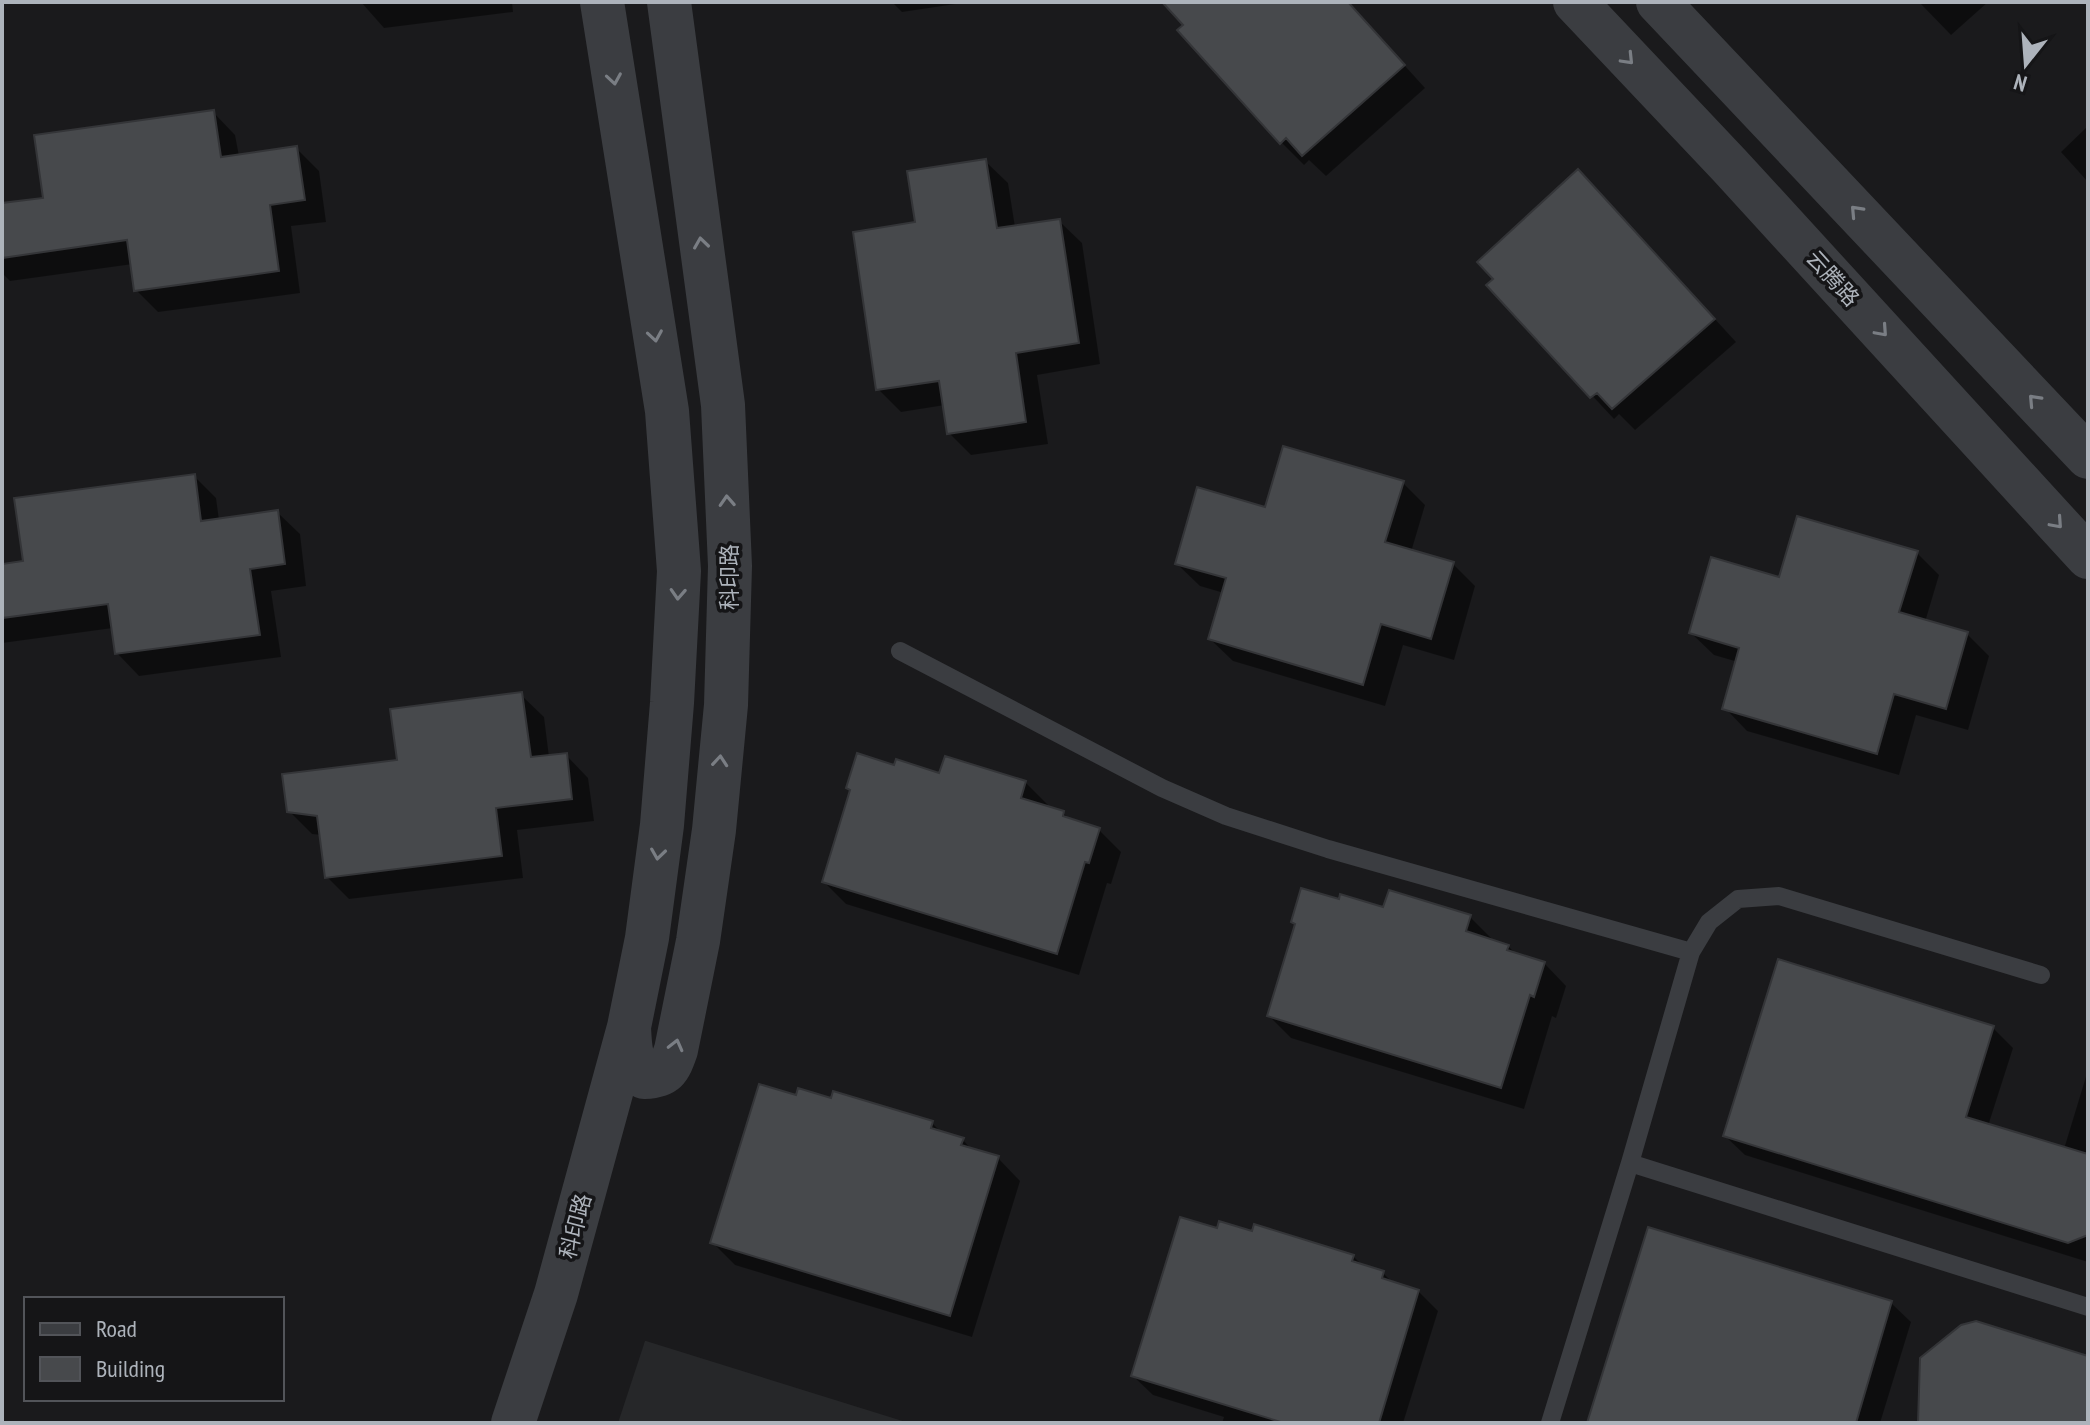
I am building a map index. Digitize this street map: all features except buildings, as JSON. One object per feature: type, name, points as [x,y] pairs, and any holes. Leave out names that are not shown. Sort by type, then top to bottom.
[{"type":"street","name":"科印路","points":[[513,1423],[556,1294],[629,1027],[647,938],[662,825],[672,703],[679,571],[667,411],[602,2]]},
{"type":"street","name":"科印路","points":[[629,1027],[631,1058],[644,1077],[658,1076],[670,1067],[698,941],[714,830],[726,705],[730,566],[723,405],[669,2]]},
{"type":"street","name":"云腾路","points":[[1575,2],[1730,166],[2088,557]]},
{"type":"street","points":[[1658,2],[2088,457]]},
{"type":"lane","points":[[900,651],[1162,788],[1226,816],[1328,849],[1691,952]]},
{"type":"lane","points":[[1550,1423],[1691,952],[1709,922],[1738,899],[1779,896],[2041,975]]},
{"type":"lane","points":[[1630,1163],[2088,1307]]},
{"type":"shaded area","points":[[646,1341],[909,1423],[618,1423]]}]
